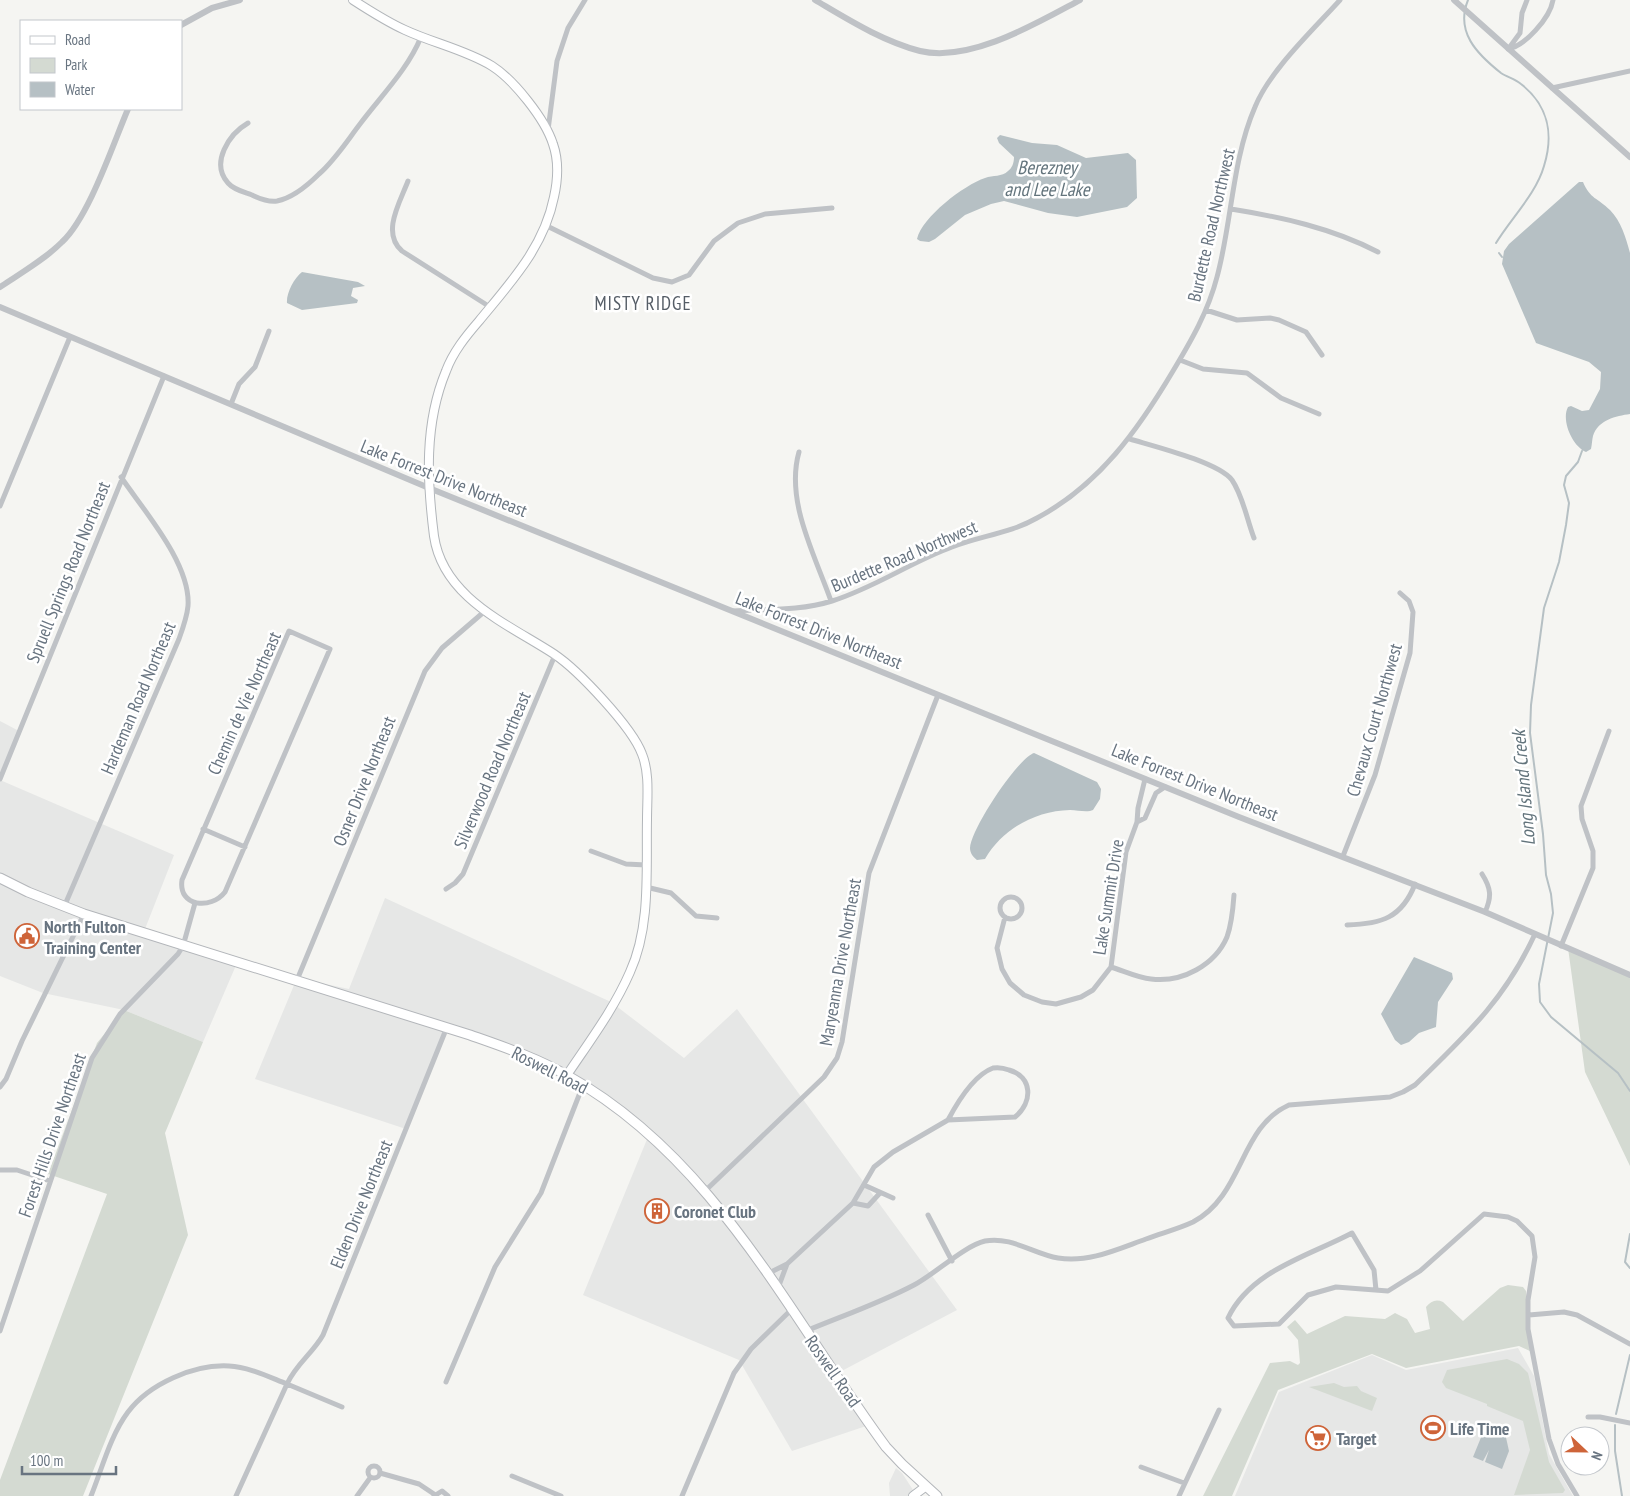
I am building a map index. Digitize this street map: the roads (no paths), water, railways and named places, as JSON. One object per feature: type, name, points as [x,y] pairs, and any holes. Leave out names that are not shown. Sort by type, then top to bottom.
[{"type":"main road","points":[[353,0],[382,18],[484,61],[504,75],[548,130],[555,151],[558,174],[556,192],[547,226],[532,255],[454,353],[441,383],[431,423],[427,461],[435,539],[441,559],[459,588],[485,611],[555,655],[589,684],[641,751],[647,775],[646,887],[643,924],[638,951],[621,991],[567,1075]]},
{"type":"main road","name":"Roswell Road","points":[[0,878],[84,914],[297,980],[515,1051],[567,1075],[583,1085],[646,1131],[705,1191],[733,1225],[884,1444],[925,1486],[938,1496]]},
{"type":"main road","points":[[913,1496],[925,1486]]},
{"type":"street","points":[[182,24],[212,8],[240,0]]},
{"type":"street","points":[[548,130],[557,61],[568,28],[585,0]]},
{"type":"street","points":[[814,0],[887,40],[921,51],[948,53],[979,47],[1080,0]]},
{"type":"street","name":"Burdette Road Northwest","points":[[730,611],[796,608],[831,601],[865,588],[950,547],[1036,519],[1081,488],[1130,439],[1180,360],[1206,310],[1217,279],[1245,138],[1255,106],[1268,83],[1340,0]]},
{"type":"street","points":[[1454,0],[1630,157]]},
{"type":"street","points":[[1508,49],[1520,33],[1522,13],[1527,0]]},
{"type":"street","points":[[1508,49],[1517,47],[1526,37],[1537,30],[1549,14],[1553,0]]},
{"type":"street","points":[[248,123],[235,132],[226,145],[221,163],[224,177],[235,188],[262,200],[275,201],[287,198],[312,181],[328,165],[407,63],[421,36]]},
{"type":"street","points":[[1552,88],[1630,71]]},
{"type":"street","points":[[0,287],[50,253],[73,230],[100,177],[128,110]]},
{"type":"street","points":[[408,181],[392,225],[395,244],[402,251],[490,307]]},
{"type":"street","points":[[547,226],[653,278],[672,282],[689,275],[714,241],[738,223],[765,214],[832,208]]},
{"type":"street","points":[[1230,209],[1275,216],[1307,224],[1378,252]]},
{"type":"street","name":"Lake Forrest Drive Northeast","points":[[0,307],[429,488],[1145,779],[1485,912],[1630,975]]},
{"type":"street","points":[[1206,310],[1237,320],[1270,318],[1279,320],[1306,332],[1322,356]]},
{"type":"street","points":[[231,404],[239,384],[255,367],[269,331]]},
{"type":"street","points":[[0,506],[70,337]]},
{"type":"street","points":[[1180,360],[1203,369],[1247,373],[1282,398],[1319,414]]},
{"type":"street","name":"Spruell Springs Road Northeast","points":[[0,779],[164,376]]},
{"type":"street","points":[[1130,439],[1177,453],[1226,474],[1235,486],[1254,538]]},
{"type":"street","points":[[799,452],[794,474],[796,499],[831,601]]},
{"type":"street","name":"Hardeman Road Northeast","points":[[64,907],[179,639],[188,605],[187,588],[179,566],[122,477]]},
{"type":"street","name":"Chevaux Court Northwest","points":[[1343,856],[1375,774],[1410,653],[1413,612],[1409,601],[1400,593]]},
{"type":"street","name":"Osner Drive Northeast","points":[[297,980],[425,671],[442,648],[485,611]]},
{"type":"street","name":"Chemin de Vie Northeast","points":[[288,631],[330,649],[225,892],[213,902],[195,903],[187,899],[181,887],[182,880],[204,829],[288,631]]},
{"type":"street","name":"Silverwood Road Northeast","points":[[446,889],[455,884],[463,874],[555,655]]},
{"type":"street","name":"Maryeanna Drive Northeast","points":[[705,1191],[824,1077],[837,1058],[842,1042],[869,873],[938,695]]},
{"type":"street","points":[[1561,946],[1593,868],[1593,851],[1582,819],[1581,806],[1609,731]]},
{"type":"street","name":"Lake Summit Drive","points":[[1005,917],[999,932],[997,948],[1002,969],[1010,982],[1024,995],[1042,1002],[1056,1004],[1069,1001],[1093,990],[1111,967],[1126,852],[1137,822],[1138,808],[1145,779]]},
{"type":"street","name":"Lake Summit Drive","points":[[1137,822],[1145,818],[1156,793],[1165,787]]},
{"type":"street","points":[[1138,808],[1148,811]]},
{"type":"street","points":[[204,829],[245,847]]},
{"type":"street","points":[[591,852],[626,864],[646,865]]},
{"type":"street","points":[[1482,874],[1490,887],[1490,902],[1485,912]]},
{"type":"street","points":[[1347,925],[1370,925],[1389,918],[1405,903],[1414,884]]},
{"type":"street","points":[[646,887],[671,892],[696,916],[717,918]]},
{"type":"street","points":[[1111,967],[1150,980],[1182,976],[1197,970],[1213,957],[1227,936],[1232,918],[1234,895]]},
{"type":"street","points":[[1010,897],[1017,899],[1021,904],[1020,914],[1015,918],[1005,917],[1001,911],[1004,901],[1010,897]]},
{"type":"street","points":[[183,946],[195,903]]},
{"type":"street","points":[[0,1087],[6,1079],[22,1041],[84,914]]},
{"type":"street","points":[[806,1331],[914,1285],[973,1246],[993,1240],[1016,1244],[1055,1257],[1088,1258],[1194,1221],[1210,1210],[1225,1194],[1260,1127],[1277,1111],[1289,1105],[1390,1097],[1415,1085],[1490,1010],[1538,936]]},
{"type":"street","name":"Forest Hills Drive Northeast","points":[[0,1331],[86,1073],[99,1044],[120,1014],[178,954],[183,946]]},
{"type":"street","name":"Elden Drive Northeast","points":[[236,1496],[294,1370],[314,1350],[323,1335],[446,1028]]},
{"type":"street","points":[[766,1274],[787,1264],[853,1203],[874,1167],[893,1152],[948,1120],[1015,1117],[1026,1104],[1027,1082],[1023,1077],[1011,1070],[1001,1067],[993,1068],[973,1084],[955,1106],[948,1120]]},
{"type":"street","points":[[446,1382],[495,1267],[541,1192],[583,1085]]},
{"type":"street","points":[[0,1170],[17,1170],[50,1181]]},
{"type":"street","points":[[864,1185],[893,1198]]},
{"type":"street","points":[[853,1203],[868,1206],[880,1193]]},
{"type":"street","points":[[1376,1290],[1374,1270],[1352,1233],[1307,1256],[1290,1261],[1270,1274],[1251,1289],[1232,1309],[1228,1318],[1234,1326],[1279,1324],[1308,1295],[1336,1287],[1388,1291],[1420,1271],[1484,1214],[1508,1217],[1521,1223],[1532,1236],[1536,1256],[1529,1289],[1528,1329],[1549,1439],[1558,1464],[1577,1496]]},
{"type":"street","points":[[928,1215],[952,1261]]},
{"type":"street","points":[[777,1290],[787,1264]]},
{"type":"street","points":[[682,1496],[734,1373],[751,1349],[791,1310]]},
{"type":"street","points":[[1529,1315],[1564,1312],[1577,1315],[1630,1344]]},
{"type":"street","points":[[91,1496],[119,1427],[128,1412],[149,1391],[195,1370],[215,1366],[245,1368],[342,1407]]},
{"type":"street","points":[[1179,1496],[1219,1410]]},
{"type":"street","points":[[1588,1417],[1600,1416],[1630,1423]]},
{"type":"street","points":[[370,1478],[367,1471],[372,1466],[379,1468],[380,1473]]},
{"type":"street","points":[[1141,1466],[1184,1483]]},
{"type":"street","points":[[357,1496],[370,1478],[375,1478],[380,1473]]},
{"type":"street","points":[[380,1473],[419,1484],[434,1495],[442,1491],[448,1496]]},
{"type":"street","points":[[512,1476],[562,1496]]},
{"type":"water","name":"Berezney and Lee Lake","points":[[1000,135],[1032,143],[1057,145],[1086,158],[1128,153],[1136,160],[1137,198],[1127,207],[1077,217],[1048,213],[1004,201],[991,204],[965,215],[929,242],[917,239],[920,230],[935,212],[966,187],[988,177],[1006,173],[1011,168],[1014,157],[999,143],[997,138]]},
{"type":"water","points":[[1579,182],[1583,182],[1591,195],[1614,214],[1623,230],[1630,253],[1630,414],[1613,418],[1599,426],[1593,436],[1591,449],[1586,452],[1572,439],[1567,425],[1566,412],[1568,407],[1571,406],[1582,411],[1589,410],[1600,389],[1601,372],[1589,362],[1536,343],[1502,264],[1504,251],[1509,244]]},
{"type":"water","points":[[302,272],[358,282],[365,286],[353,288],[351,296],[358,300],[357,303],[302,310],[287,303],[291,286]]},
{"type":"water","points":[[1034,753],[1097,782],[1101,789],[1100,799],[1093,810],[1090,811],[1057,811],[1021,823],[1001,838],[985,859],[977,860],[972,855],[970,848],[978,826],[1007,781],[1026,758]]},
{"type":"water","points":[[1414,957],[1452,973],[1453,979],[1438,1002],[1436,1027],[1419,1033],[1409,1042],[1401,1045],[1395,1040],[1381,1014]]},
{"type":"water","points":[[1487,1425],[1505,1433],[1509,1451],[1502,1469],[1485,1462],[1489,1450],[1483,1461],[1473,1457],[1482,1435],[1493,1438],[1483,1433]]},
{"type":"waterway","name":"Long Island Creek","points":[[1468,0],[1464,22],[1466,32],[1471,41],[1492,66],[1519,82],[1530,92],[1543,111],[1548,132],[1547,154],[1540,176],[1530,196],[1496,243]]},
{"type":"waterway","name":"Long Island Creek","points":[[1499,253],[1502,257]]},
{"type":"waterway","name":"Long Island Creek","points":[[1582,451],[1578,462],[1566,476],[1564,485],[1569,503],[1566,525],[1559,562],[1544,608],[1531,705],[1530,733],[1543,834],[1546,875],[1553,913],[1539,984],[1540,1002],[1551,1017],[1618,1073],[1630,1091]]},
{"type":"waterway","name":"Long Island Creek","points":[[1630,1234],[1625,1262],[1630,1268]]},
{"type":"waterway","name":"Long Island Creek","points":[[1616,1414],[1630,1355]]},
{"type":"waterway","name":"Long Island Creek","points":[[1615,1425],[1615,1451],[1622,1496]]},
{"type":"place","name":"North Fulton Training Center","points":[[27,936]]},
{"type":"place","name":"Coronet Club","points":[[657,1211]]},
{"type":"place","name":"Life Time","points":[[1433,1428]]},
{"type":"place","name":"Target","points":[[1318,1438]]},
{"type":"district","name":"MISTY RIDGE","points":[[643,303]]}]
